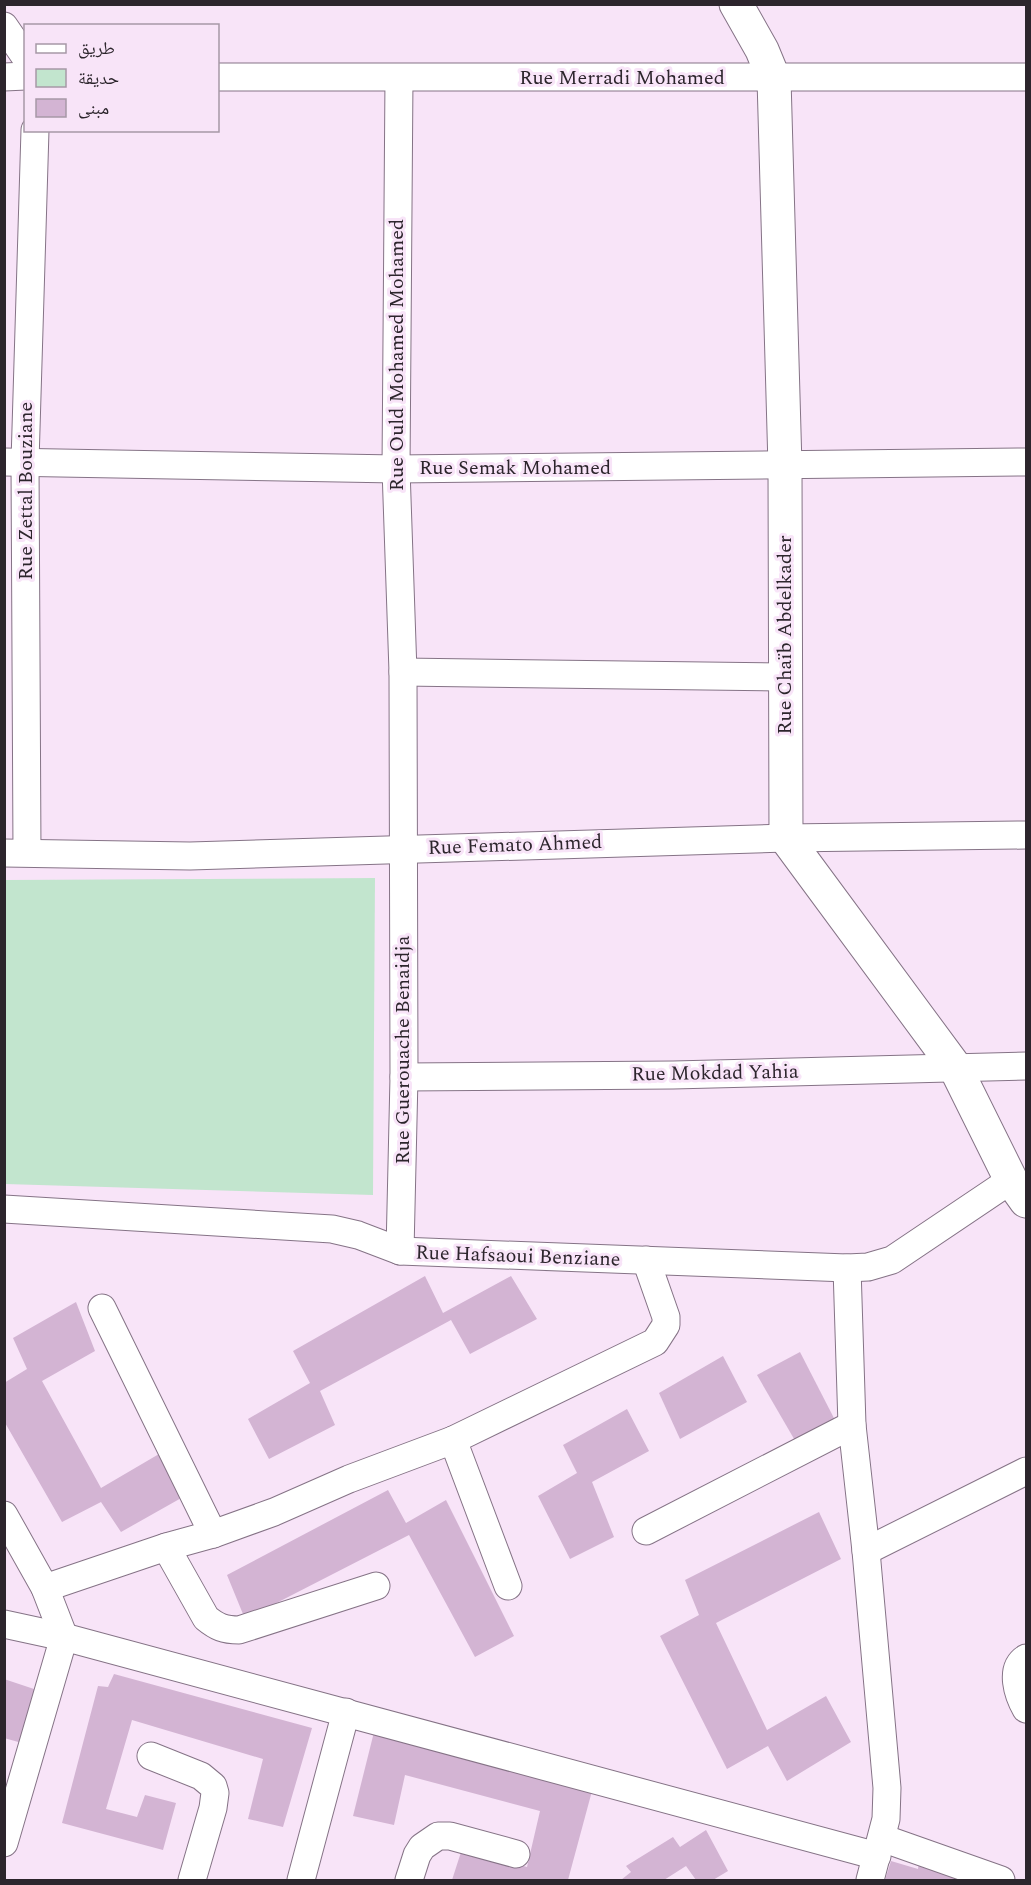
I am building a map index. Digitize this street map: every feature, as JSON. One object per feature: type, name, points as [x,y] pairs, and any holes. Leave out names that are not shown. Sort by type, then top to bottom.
[{"type":"street","name":"Rue Chaïb Abdelkader","points":[[736,4],[762,50],[774,79],[785,466],[786,838]]},
{"type":"street","points":[[4,26],[24,55]]},
{"type":"street","points":[[4,77],[24,76]]},
{"type":"street","name":"Rue Merradi Mohamed","points":[[219,77],[774,79],[1026,77]]},
{"type":"street","name":"Rue Ould Mohamed Mohamed","points":[[399,78],[396,469],[403,672],[404,848]]},
{"type":"street","name":"Rue Zettal Bouziane","points":[[16,852],[15,462],[35,132]]},
{"type":"street","name":"Rue Semak Mohamed","points":[[15,462],[396,469],[1026,462]]},
{"type":"street","points":[[403,672],[784,677]]},
{"type":"street","name":"Rue Femato Ahmed","points":[[16,852],[190,856],[786,838],[1026,835]]},
{"type":"street","points":[[786,838],[955,1067],[1019,1191]]},
{"type":"street","name":"Rue Guerouache Benaidja","points":[[400,1251],[404,1077],[404,848]]},
{"type":"street","name":"Rue Mokdad Yahia","points":[[404,1077],[673,1075],[1026,1066]]},
{"type":"street","name":"Rue Hafsaoui Benziane","points":[[4,1209],[332,1228],[400,1251],[847,1268],[868,1267],[892,1260],[1019,1191]]},
{"type":"street","points":[[45,1588],[274,1512],[349,1479],[453,1440],[655,1342],[666,1325],[666,1317],[646,1260]]},
{"type":"street","points":[[847,1268],[852,1425],[866,1551],[887,1788],[886,1820],[877,1858]]},
{"type":"street","points":[[102,1308],[213,1534]]},
{"type":"street","points":[[646,1531],[852,1425]]},
{"type":"street","points":[[453,1440],[508,1586]]},
{"type":"street","points":[[866,1551],[1026,1471]]},
{"type":"street","points":[[4,1515],[45,1588],[64,1637],[4,1843]]},
{"type":"street","points":[[166,1547],[206,1618],[226,1630],[239,1630],[376,1586]]},
{"type":"street","points":[[4,1624],[64,1637],[346,1712],[877,1858],[1001,1881]]},
{"type":"street","points":[[1026,1658],[1022,1661],[1016,1678],[1026,1709]]},
{"type":"street","points":[[301,1881],[346,1712]]},
{"type":"street","points":[[151,1756],[201,1776],[208,1781],[215,1793],[213,1808],[192,1881]]},
{"type":"street","points":[[409,1881],[417,1855],[422,1847],[438,1836],[450,1836],[516,1854]]},
{"type":"green space","points":[[375,878],[373,1195],[5,1184],[5,880]]},
{"type":"building","points":[[425,1276],[443,1313],[511,1276],[537,1319],[470,1354],[451,1320],[320,1391],[335,1425],[269,1459],[248,1419],[310,1383],[293,1351]]},
{"type":"building","points":[[76,1302],[95,1351],[42,1381],[101,1488],[159,1454],[183,1497],[121,1532],[101,1502],[62,1522],[4,1421],[4,1383],[27,1369],[13,1338]]},
{"type":"building","points":[[800,1352],[837,1424],[797,1444],[757,1375]]},
{"type":"building","points":[[723,1356],[747,1402],[680,1439],[659,1393]]},
{"type":"building","points":[[627,1409],[649,1451],[592,1482],[614,1537],[570,1559],[538,1496],[577,1473],[563,1445]]},
{"type":"building","points":[[388,1490],[406,1523],[446,1500],[514,1636],[475,1657],[409,1535],[245,1619],[227,1575]]},
{"type":"building","points":[[819,1512],[841,1559],[716,1623],[767,1730],[826,1696],[851,1742],[787,1781],[768,1746],[727,1769],[660,1636],[699,1615],[685,1580]]},
{"type":"building","points":[[114,1674],[312,1728],[283,1827],[248,1819],[263,1759],[132,1720],[106,1809],[137,1817],[145,1795],[176,1803],[163,1850],[62,1823],[98,1686],[108,1687]]},
{"type":"building","points":[[4,1679],[37,1690],[22,1743],[4,1738]]},
{"type":"building","points":[[374,1732],[592,1791],[568,1880],[452,1880],[462,1849],[527,1867],[540,1811],[405,1775],[394,1825],[353,1816]]},
{"type":"building","points":[[706,1830],[728,1871],[713,1880],[696,1880],[686,1866],[664,1880],[621,1880],[631,1872],[626,1866],[673,1837],[680,1847]]},
{"type":"building","points":[[891,1861],[918,1869],[919,1862],[974,1880],[885,1880]]}]
